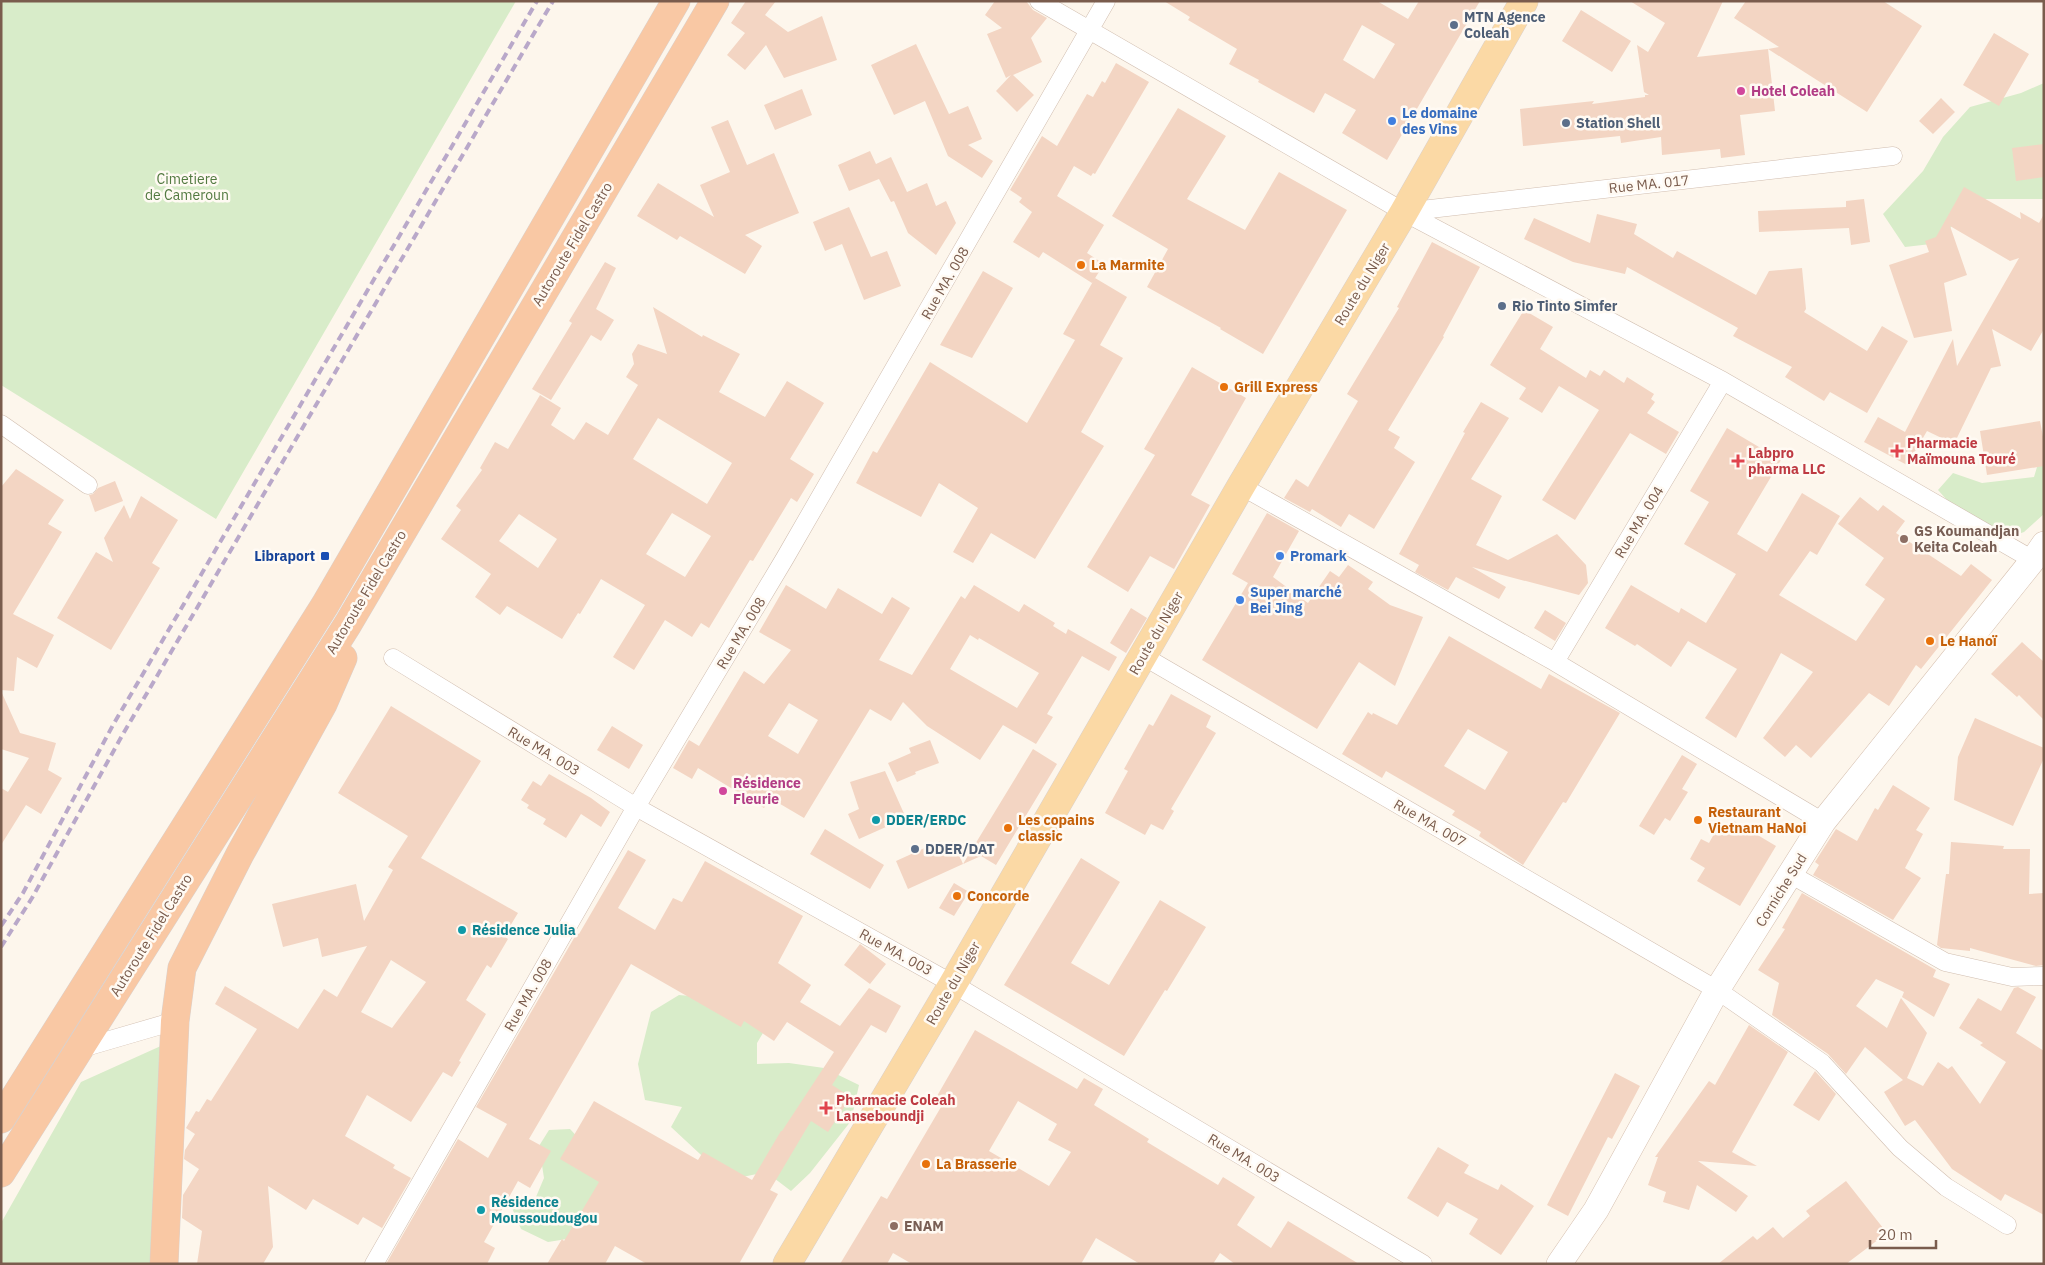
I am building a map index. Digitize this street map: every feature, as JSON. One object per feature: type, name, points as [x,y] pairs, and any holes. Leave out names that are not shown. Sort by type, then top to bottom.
[{"type":"highway","name":"Autoroute Fidel Castro","points":[[1,1119],[325,605],[676,1]]},
{"type":"highway","name":"Autoroute Fidel Castro","points":[[1,1173],[343,633],[715,1]]},
{"type":"highway","points":[[164,1264],[175,1021],[182,968],[240,854],[323,704],[386,559]]},
{"type":"main road","name":"Route du Niger","points":[[788,1264],[953,984],[1241,486],[1404,212],[1524,1]]},
{"type":"main road","name":"Corniche Sud","points":[[1559,1264],[1596,1210],[1717,990],[1823,822],[2038,552]]},
{"type":"street","points":[[1039,1],[1404,212],[2038,552]]},
{"type":"street","name":"Rue MA. 008","points":[[374,1264],[636,806],[790,550],[1106,1]]},
{"type":"street","name":"Rue MA. 017","points":[[1404,212],[1893,156]]},
{"type":"street","name":"Rue MA. 004","points":[[1554,662],[1722,381]]},
{"type":"street","points":[[1,424],[88,486]]},
{"type":"street","points":[[1241,486],[1554,662],[1823,822]]},
{"type":"street","name":"Rue MA. 007","points":[[1143,656],[1717,990],[1822,1062],[1900,1148],[1946,1188],[2007,1225]]},
{"type":"street","name":"Rue MA. 003","points":[[393,658],[636,806],[953,984],[1423,1264]]},
{"type":"street","points":[[1790,874],[1945,962],[2012,977],[2044,976]]},
{"type":"street","points":[[79,1049],[175,1021]]},
{"type":"green space","name":"Cimetiere de Cameroun","points":[[1,1],[516,1],[216,519],[1,385]]},
{"type":"green space","points":[[2044,83],[2044,199],[1972,199],[1948,231],[1931,244],[1905,247],[1883,214],[1923,171],[1943,137],[1970,107],[2021,93]]},
{"type":"green space","points":[[2044,444],[2044,514],[2024,532],[1987,545],[1938,490],[1953,473],[1982,483],[2034,477]]},
{"type":"green space","points":[[679,995],[712,998],[775,1013],[757,1043],[757,1064],[789,1063],[824,1068],[859,1085],[851,1121],[810,1173],[791,1191],[766,1172],[728,1180],[671,1127],[682,1107],[645,1100],[638,1064],[651,1012]]},
{"type":"green space","points":[[163,1045],[153,1264],[1,1264],[1,1223],[81,1082]]},
{"type":"green space","points":[[570,1129],[595,1156],[616,1191],[573,1238],[548,1242],[521,1229],[512,1208],[533,1204],[544,1178],[539,1146],[549,1130]]},
{"type":"building","points":[[746,1],[776,1],[765,15],[788,32],[822,16],[837,60],[784,78],[766,45],[745,70],[727,55],[745,33],[731,23]]},
{"type":"building","points":[[995,1],[1026,1],[1033,10],[1047,18],[1031,38],[1042,62],[1013,75],[1034,95],[1017,112],[996,91],[1011,75],[1006,78],[987,34],[1002,28],[985,15]]},
{"type":"building","points":[[1164,1],[1377,1],[1408,19],[1419,1],[1480,1],[1387,160],[1342,133],[1356,110],[1325,93],[1314,113],[1258,82],[1259,80],[1229,64],[1237,49],[1188,20],[1190,17]],"holes":[[[1362,25],[1395,44],[1374,79],[1343,60]]]},
{"type":"building","points":[[1630,1],[1723,1],[1697,57],[1768,49],[1775,111],[1740,115],[1745,155],[1721,158],[1720,149],[1662,155],[1661,137],[1621,143],[1620,136],[1523,146],[1520,109],[1594,101],[1592,104],[1649,95],[1644,92],[1637,45],[1648,52],[1665,23]]},
{"type":"building","points":[[1746,1],[1883,1],[1922,26],[1867,112],[1768,49],[1779,47],[1734,18]]},
{"type":"building","points":[[1581,10],[1631,41],[1612,72],[1562,41]]},
{"type":"building","points":[[1994,33],[2029,54],[1999,106],[1963,85]]},
{"type":"building","points":[[916,44],[949,114],[968,106],[982,139],[968,145],[993,161],[982,178],[948,156],[925,101],[894,115],[871,65]]},
{"type":"building","points":[[1116,63],[1149,82],[1095,174],[1093,173],[1091,176],[1074,166],[1057,196],[1104,225],[1087,253],[1104,264],[1092,283],[1043,252],[1039,258],[1013,242],[1032,212],[1019,202],[1022,198],[1010,190],[1042,136],[1057,146],[1087,94],[1093,97],[1102,81],[1105,83]]},
{"type":"building","points":[[802,89],[812,115],[775,130],[764,105]]},
{"type":"building","points":[[1941,98],[1955,112],[1933,134],[1919,121]]},
{"type":"building","points":[[1178,108],[1226,136],[1187,199],[1245,230],[1279,172],[1347,210],[1263,354],[1221,328],[1147,287],[1168,249],[1112,216]]},
{"type":"building","points":[[728,120],[747,165],[774,153],[799,213],[745,235],[762,246],[745,274],[680,236],[677,240],[637,216],[658,183],[714,217],[700,185],[730,172],[711,127]]},
{"type":"building","points":[[2044,144],[2044,177],[2016,181],[2012,148]]},
{"type":"building","points":[[870,151],[876,164],[891,157],[907,192],[927,183],[936,206],[946,201],[956,223],[936,255],[908,233],[894,201],[891,202],[879,179],[849,191],[838,165]]},
{"type":"building","points":[[1964,187],[2021,219],[2020,212],[2039,223],[2044,214],[2044,329],[2031,351],[1992,329],[2001,366],[1991,368],[1954,444],[1927,431],[1907,465],[1864,442],[1878,417],[1905,432],[1953,339],[1957,366],[2019,258],[2010,261],[1950,226],[1967,275],[1944,283],[1952,331],[1914,338],[1889,265],[1929,252],[1925,241],[1936,237]]},
{"type":"building","points":[[1864,199],[1870,242],[1851,245],[1849,228],[1759,232],[1758,211],[1846,207],[1846,201]]},
{"type":"building","points":[[849,207],[871,257],[887,251],[901,286],[864,300],[842,244],[825,251],[813,222]]},
{"type":"building","points":[[1597,214],[1637,224],[1634,234],[1673,258],[1677,251],[1756,295],[1769,271],[1802,268],[1806,309],[1804,312],[1867,351],[1882,326],[1908,341],[1867,413],[1830,392],[1824,401],[1785,377],[1792,367],[1733,336],[1738,328],[1627,267],[1625,274],[1573,262],[1524,239],[1534,218],[1590,243]]},
{"type":"building","points":[[1432,242],[1480,267],[1444,337],[1388,430],[1400,437],[1394,448],[1415,462],[1374,529],[1349,514],[1341,527],[1312,509],[1310,512],[1284,498],[1296,479],[1308,487],[1358,401],[1347,394],[1399,308],[1397,307]]},
{"type":"building","points":[[605,262],[616,268],[596,309],[614,320],[601,341],[591,335],[551,400],[532,389],[572,323],[569,321]]},
{"type":"building","points":[[983,271],[1013,288],[972,358],[940,345]]},
{"type":"building","points":[[1095,278],[1127,297],[1100,345],[1123,358],[1081,432],[1104,446],[1035,559],[991,533],[973,563],[953,552],[978,508],[939,483],[921,517],[856,483],[873,451],[877,453],[930,362],[1027,423],[1075,340],[1063,334]]},
{"type":"building","points":[[653,307],[702,337],[703,335],[740,354],[719,392],[765,417],[787,381],[824,403],[790,459],[814,474],[797,502],[791,498],[753,561],[750,560],[709,628],[701,623],[692,637],[665,620],[634,670],[613,657],[645,605],[601,579],[562,639],[507,606],[500,615],[475,597],[491,574],[441,539],[461,510],[456,506],[482,470],[480,468],[495,442],[508,449],[540,395],[561,408],[551,425],[574,440],[586,422],[608,435],[638,385],[626,377],[634,364],[632,354],[638,344],[667,354]],"holes":[[[658,418],[732,463],[707,504],[633,459]],[[672,513],[711,536],[685,577],[646,554]],[[519,514],[557,539],[538,568],[499,541]]]},
{"type":"building","points":[[1524,310],[1553,327],[1540,349],[1586,378],[1590,370],[1600,376],[1604,370],[1624,383],[1627,377],[1654,394],[1651,399],[1655,402],[1647,413],[1679,432],[1666,454],[1630,433],[1575,520],[1542,500],[1599,410],[1559,386],[1542,413],[1519,399],[1526,388],[1490,365]]},
{"type":"building","points":[[1192,367],[1246,398],[1191,495],[1210,505],[1174,569],[1150,556],[1128,592],[1087,567],[1155,455],[1144,449]]},
{"type":"building","points":[[1481,402],[1509,418],[1471,479],[1502,496],[1476,545],[1508,560],[1557,534],[1586,565],[1588,583],[1579,595],[1472,567],[1506,587],[1499,599],[1456,577],[1448,590],[1415,572],[1419,565],[1399,554],[1465,433],[1463,432]]},
{"type":"building","points":[[2040,421],[2044,442],[2044,466],[1987,475],[1980,431]]},
{"type":"building","points":[[1727,428],[1781,460],[1737,534],[1767,552],[1802,493],[1840,516],[1817,555],[1810,551],[1779,595],[1856,641],[1885,599],[1865,585],[1884,558],[1838,524],[1860,497],[1878,511],[1883,505],[1905,521],[1896,533],[1961,576],[1971,564],[1992,580],[1921,669],[1916,665],[1889,706],[1869,693],[1811,758],[1796,745],[1785,757],[1763,738],[1813,672],[1781,653],[1736,738],[1705,718],[1737,669],[1688,641],[1671,667],[1637,644],[1635,646],[1605,628],[1631,585],[1679,613],[1681,608],[1706,623],[1736,574],[1684,544],[1709,502],[1690,491]]},
{"type":"building","points":[[16,469],[64,500],[48,524],[62,532],[13,614],[54,635],[37,668],[17,657],[14,691],[1,690],[1,487]]},
{"type":"building","points":[[115,481],[123,501],[95,512],[89,495],[93,494],[98,488]]},
{"type":"building","points":[[141,496],[178,520],[152,563],[160,568],[111,650],[57,618],[96,552],[113,562],[104,538],[124,505],[130,519]]},
{"type":"building","points":[[1267,513],[1299,531],[1273,577],[1308,603],[1330,571],[1339,577],[1348,565],[1373,582],[1368,589],[1390,605],[1423,617],[1395,686],[1359,662],[1317,729],[1202,660],[1248,583],[1232,574]]},
{"type":"building","points":[[786,585],[826,609],[838,588],[882,614],[892,597],[910,608],[879,660],[912,675],[961,596],[965,599],[974,585],[1019,612],[1024,604],[1055,623],[1053,626],[1066,634],[1068,629],[1117,657],[1109,671],[1082,656],[1047,714],[1053,717],[1036,744],[1003,725],[980,760],[927,726],[903,702],[891,721],[870,709],[804,818],[770,798],[764,808],[698,768],[692,779],[673,768],[689,740],[699,746],[744,671],[764,684],[791,650],[759,632]],"holes":[[[970,635],[978,640],[979,638],[1039,673],[1017,708],[950,669]],[[789,703],[818,720],[798,754],[768,736]]]},
{"type":"building","points":[[1131,608],[1147,618],[1126,653],[1110,643]]},
{"type":"building","points":[[1545,610],[1566,623],[1555,641],[1534,628]]},
{"type":"building","points":[[1449,636],[1541,689],[1549,674],[1620,713],[1566,803],[1563,802],[1523,865],[1479,836],[1481,832],[1452,815],[1455,811],[1386,771],[1382,778],[1342,754],[1368,712],[1397,725]],"holes":[[[1468,729],[1508,752],[1485,790],[1444,766]]]},
{"type":"building","points":[[2022,642],[2044,662],[2044,720],[2019,695],[2017,697],[1991,674]]},
{"type":"building","points":[[1,691],[20,733],[56,743],[48,770],[62,778],[41,814],[26,805],[1,845],[1,788],[8,792],[29,758],[1,749]]},
{"type":"building","points":[[1171,694],[1211,716],[1206,727],[1216,733],[1171,809],[1174,811],[1163,830],[1151,824],[1145,835],[1105,813],[1128,771],[1124,769],[1149,724],[1153,726]]},
{"type":"building","points":[[391,706],[481,761],[421,858],[518,913],[504,936],[508,939],[491,968],[487,965],[466,1000],[486,1014],[452,1077],[443,1072],[411,1122],[367,1095],[345,1136],[395,1165],[393,1168],[411,1178],[382,1228],[363,1217],[358,1225],[313,1199],[306,1210],[268,1186],[273,1247],[263,1264],[197,1264],[202,1231],[182,1218],[183,1195],[199,1169],[184,1159],[185,1150],[195,1134],[186,1128],[196,1111],[199,1112],[207,1099],[211,1101],[257,1029],[215,1004],[225,986],[298,1029],[324,989],[337,997],[367,946],[322,957],[318,938],[283,947],[272,904],[356,884],[364,921],[393,870],[388,867],[408,836],[338,793]],"holes":[[[391,960],[426,982],[392,1028],[361,1012]]]},
{"type":"building","points":[[1975,718],[2044,748],[2044,758],[2013,826],[1954,800],[1958,757]]},
{"type":"building","points":[[612,726],[643,745],[629,769],[597,750]]},
{"type":"building","points":[[930,740],[939,763],[915,772],[916,774],[897,782],[888,763],[911,753],[909,748]]},
{"type":"building","points":[[1033,749],[1057,764],[996,865],[981,856],[963,864]]},
{"type":"building","points":[[1682,755],[1697,764],[1682,789],[1688,792],[1670,821],[1665,818],[1654,835],[1639,826]]},
{"type":"building","points":[[885,771],[906,818],[859,839],[848,814],[859,809],[850,782]]},
{"type":"building","points":[[549,774],[591,798],[610,812],[601,827],[581,814],[566,838],[543,824],[546,819],[527,808],[529,805],[521,800],[533,781],[541,786]]},
{"type":"building","points":[[1893,785],[1930,808],[1916,830],[1923,834],[1905,868],[1921,878],[1893,920],[1813,875],[1819,865],[1815,862],[1836,829],[1857,841],[1875,808],[1878,810]]},
{"type":"building","points":[[1734,821],[1776,846],[1740,906],[1697,881],[1705,868],[1690,859],[1701,839],[1709,843],[1719,825],[1728,830]]},
{"type":"building","points":[[825,829],[884,865],[870,889],[810,854]]},
{"type":"building","points":[[940,841],[942,846],[953,841],[963,864],[908,889],[896,861]]},
{"type":"building","points":[[1951,842],[2004,846],[2003,849],[2030,849],[2029,894],[2044,893],[2044,965],[2036,966],[1970,948],[1970,951],[1941,948],[1937,945],[1946,874],[1949,874]]},
{"type":"building","points":[[628,850],[646,860],[618,908],[655,930],[673,898],[682,902],[705,861],[803,916],[778,963],[811,985],[800,1002],[840,1026],[869,988],[901,1006],[886,1033],[871,1025],[832,1085],[851,1097],[828,1132],[811,1121],[770,1190],[778,1194],[739,1264],[647,1264],[615,1246],[605,1264],[547,1264],[562,1239],[564,1241],[599,1182],[560,1159],[594,1101],[698,1160],[703,1152],[752,1180],[781,1131],[834,1052],[787,1022],[774,1041],[744,1021],[741,1027],[631,964],[529,1139],[551,1151],[530,1188],[518,1181],[484,1242],[495,1248],[487,1264],[386,1264],[458,1139],[488,1158],[507,1124],[476,1107],[577,933],[579,934]]},
{"type":"building","points":[[1081,858],[1120,882],[1071,963],[1109,985],[1160,900],[1206,927],[1124,1056],[1004,985]]},
{"type":"building","points":[[954,883],[969,892],[954,916],[939,908]]},
{"type":"building","points":[[1802,893],[1936,970],[1933,977],[1950,984],[1934,1017],[1902,997],[1904,992],[1876,979],[1856,1006],[1887,1028],[1901,998],[1927,1033],[1907,1078],[1923,1086],[1938,1062],[1948,1069],[1952,1066],[1980,1104],[2006,1062],[1980,1045],[1983,1043],[1959,1028],[1978,998],[2001,1011],[2014,988],[2018,987],[2036,997],[2016,1033],[2044,1051],[2044,1215],[2005,1194],[2001,1201],[1952,1169],[1915,1120],[1905,1126],[1884,1092],[1903,1080],[1865,1047],[1846,1074],[1828,1054],[1772,1015],[1779,983],[1758,970],[1785,929],[1782,928]]},
{"type":"building","points":[[860,944],[886,964],[870,984],[844,965]]},
{"type":"building","points":[[1749,1025],[1788,1052],[1732,1152],[1757,1166],[1698,1161],[1748,1196],[1736,1212],[1697,1185],[1689,1210],[1663,1202],[1666,1192],[1648,1185],[1658,1157],[1655,1157],[1709,1081],[1715,1085]]},
{"type":"building","points":[[975,1030],[1077,1089],[1084,1078],[1103,1089],[1094,1105],[1149,1139],[1147,1142],[1218,1185],[1223,1177],[1255,1197],[1237,1225],[1271,1248],[1288,1221],[1359,1264],[1235,1264],[1220,1253],[1213,1264],[1140,1264],[1096,1238],[1081,1264],[912,1264],[893,1253],[887,1264],[840,1264],[881,1196],[887,1199],[941,1107],[933,1103]],"holes":[[[1018,1101],[1057,1124],[1048,1140],[1071,1152],[1049,1186],[989,1151]]]},
{"type":"building","points":[[1815,1071],[1836,1094],[1819,1121],[1793,1105]]},
{"type":"building","points":[[1615,1073],[1640,1086],[1612,1139],[1608,1137],[1568,1216],[1547,1205]]},
{"type":"building","points":[[1438,1147],[1469,1165],[1464,1173],[1498,1190],[1501,1184],[1534,1206],[1501,1255],[1469,1234],[1478,1219],[1447,1202],[1438,1217],[1407,1198]]},
{"type":"building","points":[[1846,1181],[1887,1233],[1846,1264],[1718,1264],[1753,1236],[1757,1240],[1773,1227],[1783,1238],[1810,1216],[1806,1211]]},
{"type":"railway","points":[[1,926],[23,893],[113,725],[537,1]]},
{"type":"railway","points":[[1,947],[32,898],[123,734],[553,1]]},
{"type":"place","name":"MTN Agence Coleah","points":[[1454,25]]},
{"type":"place","name":"Hotel Coleah","points":[[1741,91]]},
{"type":"place","name":"Le domaine des Vins","points":[[1392,121]]},
{"type":"place","name":"Station Shell","points":[[1566,123]]},
{"type":"place","name":"La Marmite","points":[[1081,265]]},
{"type":"place","name":"Rio Tinto Simfer","points":[[1502,306]]},
{"type":"place","name":"Grill Express","points":[[1224,387]]},
{"type":"place","name":"Pharmacie Maïmouna Touré","points":[[1897,451]]},
{"type":"place","name":"Labpro pharma LLC","points":[[1738,461]]},
{"type":"place","name":"GS Koumandjan Keita Coleah","points":[[1904,539]]},
{"type":"place","name":"Libraport","points":[[325,556]]},
{"type":"place","name":"Promark","points":[[1280,556]]},
{"type":"place","name":"Super marché Bei Jing","points":[[1240,600]]},
{"type":"place","name":"Le Hanoï","points":[[1930,641]]},
{"type":"place","name":"Résidence Fleurie","points":[[723,791]]},
{"type":"place","name":"DDER/ERDC","points":[[876,820]]},
{"type":"place","name":"Restaurant Vietnam HaNoi","points":[[1698,820]]},
{"type":"place","name":"Les copains classic","points":[[1008,828]]},
{"type":"place","name":"DDER/DAT","points":[[915,849]]},
{"type":"place","name":"Concorde","points":[[957,896]]},
{"type":"place","name":"Résidence Julia","points":[[462,930]]},
{"type":"place","name":"Pharmacie Coleah Lanseboundji","points":[[826,1108]]},
{"type":"place","name":"La Brasserie","points":[[926,1164]]},
{"type":"place","name":"Résidence Moussoudougou","points":[[481,1210]]},
{"type":"place","name":"ENAM","points":[[894,1226]]}]
